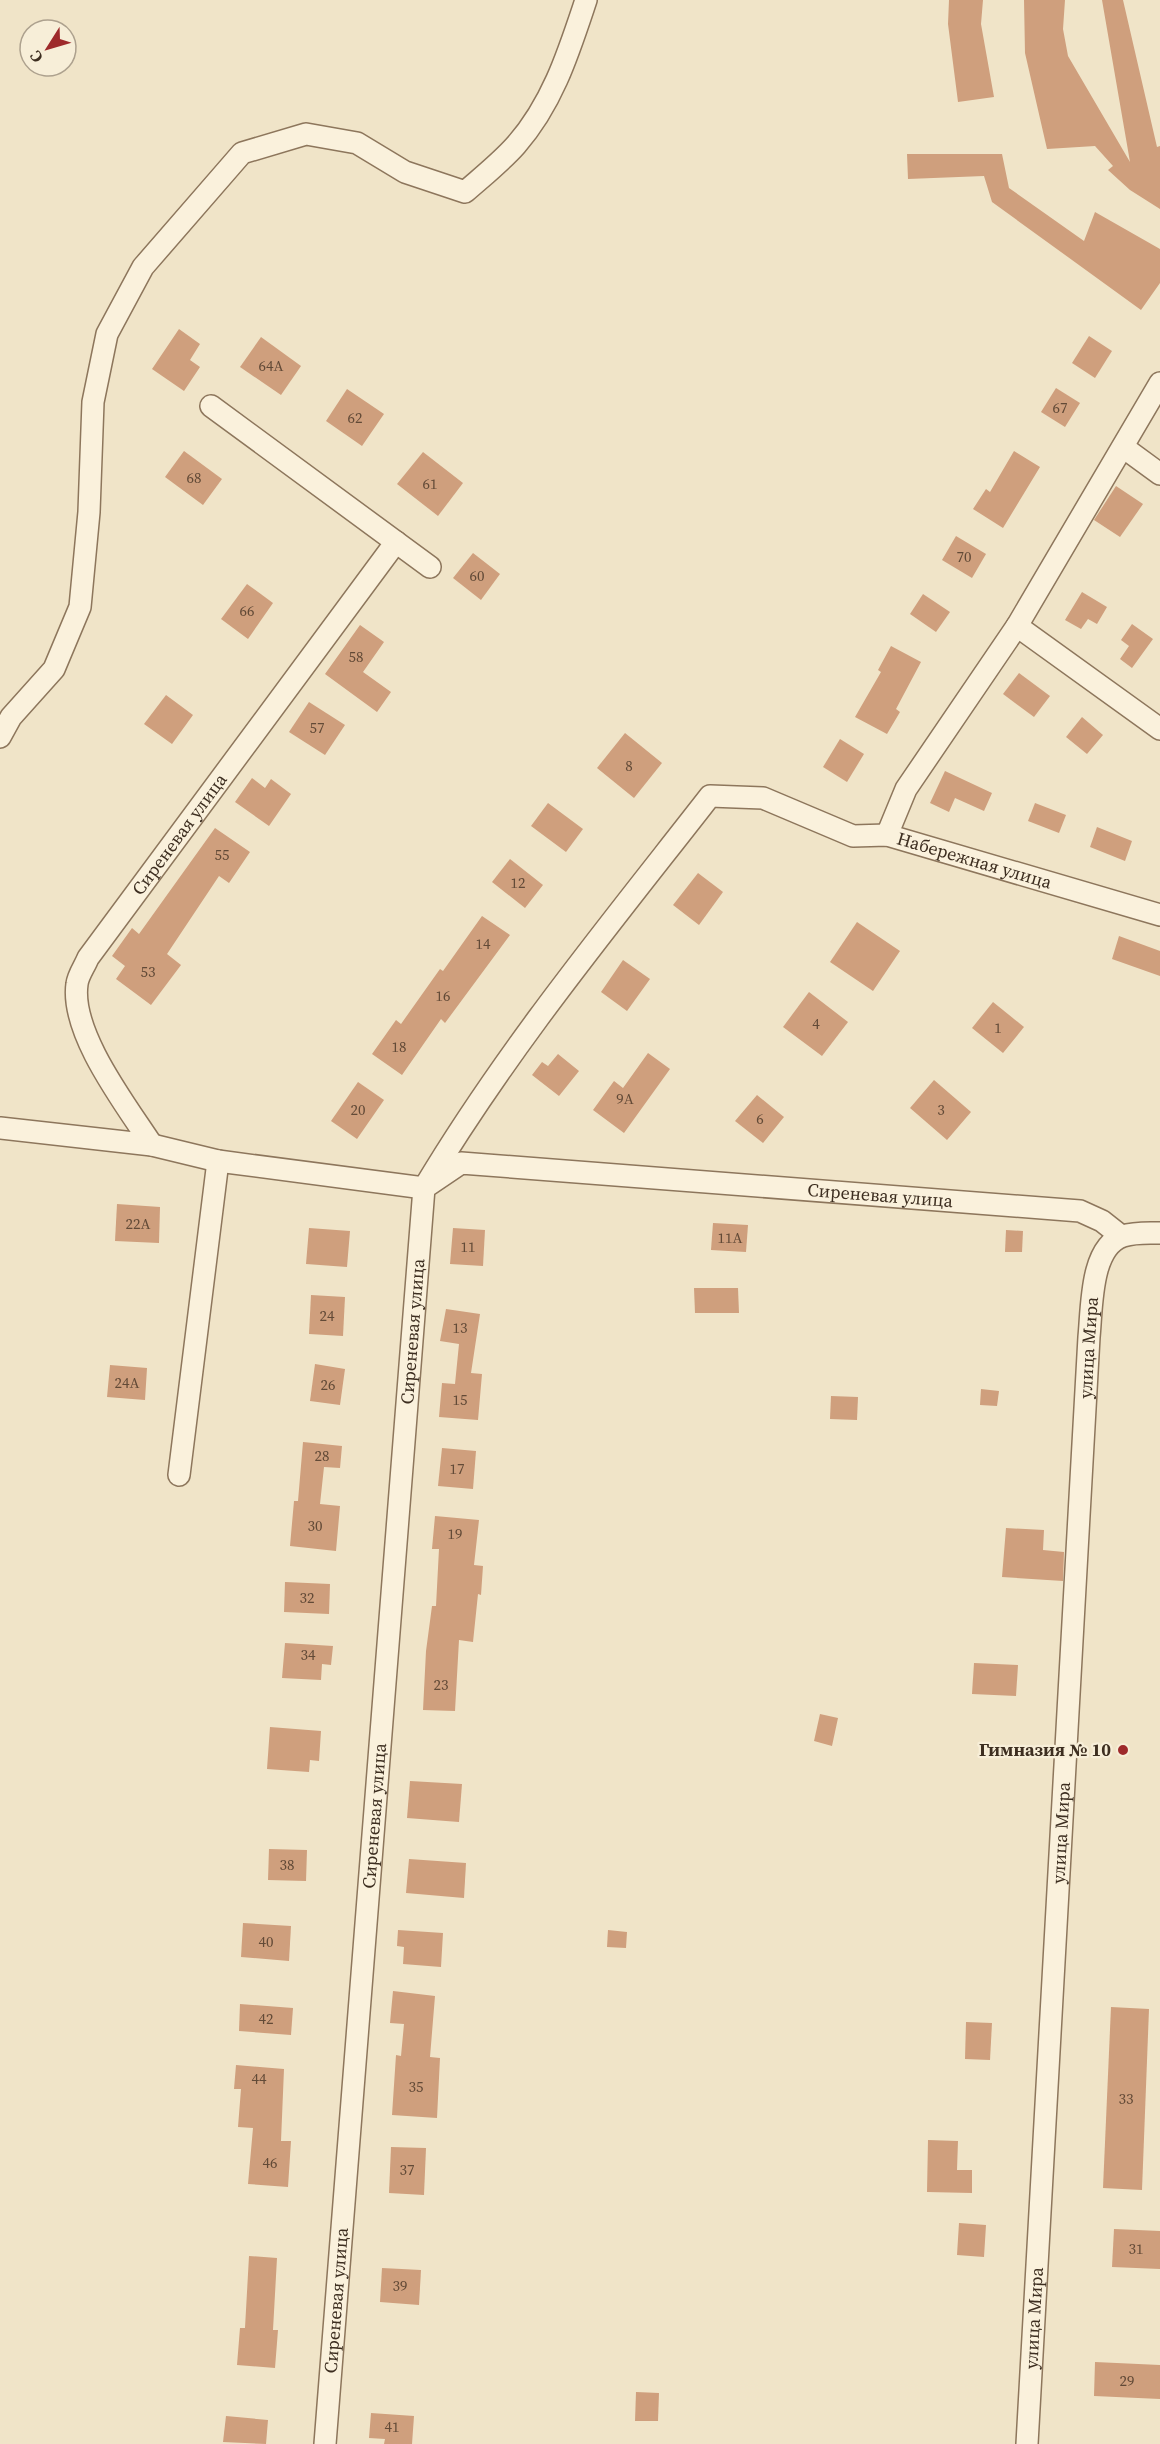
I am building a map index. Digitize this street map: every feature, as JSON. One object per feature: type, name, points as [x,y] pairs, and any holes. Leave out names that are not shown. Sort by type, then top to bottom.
[{"type":"street","points":[[0,737],[11,717],[54,669],[80,607],[89,512],[93,402],[107,334],[144,267],[242,153],[306,134],[357,143],[405,172],[465,192],[516,144],[545,104],[566,63],[586,0]]},
{"type":"street","name":"Набережная улица","points":[[1160,383],[1017,626],[906,789],[887,835],[1160,915]]},
{"type":"street","points":[[211,406],[430,567]]},
{"type":"street","points":[[1123,447],[1160,474]]},
{"type":"street","name":"Сиреневая улица","points":[[152,1145],[103,1070],[90,1043],[78,1007],[77,983],[88,958],[396,542]]},
{"type":"street","points":[[1017,626],[1160,729]]},
{"type":"street","name":"Сиреневая улица","points":[[325,2444],[424,1188],[450,1145],[563,987],[710,796],[763,798],[853,836],[887,835]]},
{"type":"street","points":[[0,1128],[152,1145],[218,1161],[424,1188]]},
{"type":"street","points":[[179,1475],[218,1161]]},
{"type":"street","name":"Сиреневая улица","points":[[424,1188],[461,1163],[1080,1211],[1102,1221],[1121,1236]]},
{"type":"street","points":[[1121,1236],[1160,1233]]},
{"type":"street","name":"улица Мира","points":[[1027,2444],[1089,1337],[1096,1272],[1106,1246],[1121,1236]]},
{"type":"building","points":[[949,0],[983,0],[981,24],[994,97],[958,102],[948,24]]},
{"type":"building","points":[[1024,0],[1065,0],[1063,29],[1068,56],[1130,162],[1102,0],[1123,0],[1157,147],[1160,146],[1160,209],[1130,190],[1108,170],[1113,166],[1095,146],[1047,149],[1025,53]]},
{"type":"building","points":[[907,154],[1002,154],[1009,188],[1084,241],[1095,212],[1160,249],[1160,283],[1141,310],[992,202],[984,176],[908,179]]},
{"type":"building","points":[[179,329],[200,344],[190,360],[200,367],[184,391],[152,369]]},
{"type":"building","points":[[1089,336],[1112,351],[1095,378],[1072,363]]},
{"type":"building","points":[[261,337],[301,366],[281,395],[240,367]]},
{"type":"building","points":[[1056,388],[1080,403],[1065,427],[1041,412]]},
{"type":"building","points":[[347,389],[384,414],[362,446],[326,421]]},
{"type":"building","points":[[184,451],[222,479],[203,505],[165,477]]},
{"type":"building","points":[[1014,451],[1040,467],[1003,528],[973,509],[986,489],[990,492]]},
{"type":"building","points":[[423,452],[463,483],[438,516],[397,484]]},
{"type":"building","points":[[1116,486],[1143,504],[1120,537],[1094,520]]},
{"type":"building","points":[[956,536],[986,554],[972,578],[942,560]]},
{"type":"building","points":[[473,553],[500,574],[481,600],[453,578]]},
{"type":"building","points":[[247,584],[273,603],[248,639],[221,619]]},
{"type":"building","points":[[1082,592],[1107,607],[1097,624],[1088,619],[1081,629],[1065,620]]},
{"type":"building","points":[[923,594],[950,612],[936,632],[910,614]]},
{"type":"building","points":[[1132,624],[1153,639],[1132,668],[1120,659],[1129,646],[1121,640]]},
{"type":"building","points":[[360,625],[384,642],[363,672],[391,692],[377,712],[325,674]]},
{"type":"building","points":[[891,646],[921,662],[896,709],[900,712],[887,734],[855,717],[881,672],[878,670]]},
{"type":"building","points":[[1019,673],[1050,696],[1034,717],[1003,694]]},
{"type":"building","points":[[166,695],[193,715],[172,744],[144,724]]},
{"type":"building","points":[[309,702],[345,725],[325,755],[289,732]]},
{"type":"building","points":[[1082,717],[1103,735],[1087,754],[1066,737]]},
{"type":"building","points":[[625,733],[662,763],[634,798],[597,768]]},
{"type":"building","points":[[840,739],[864,754],[847,782],[823,767]]},
{"type":"building","points":[[945,771],[992,793],[984,811],[955,798],[949,812],[930,803]]},
{"type":"building","points":[[252,778],[265,788],[271,779],[291,794],[269,826],[235,802]]},
{"type":"building","points":[[548,803],[583,829],[566,852],[531,826]]},
{"type":"building","points":[[1035,803],[1066,815],[1059,833],[1028,821]]},
{"type":"building","points":[[1097,827],[1132,841],[1125,861],[1090,847]]},
{"type":"building","points":[[215,828],[250,852],[229,883],[219,876],[167,954],[181,965],[151,1005],[116,979],[125,966],[112,956],[132,928],[139,934]]},
{"type":"building","points":[[510,859],[543,885],[525,908],[492,882]]},
{"type":"building","points":[[698,873],[723,892],[699,925],[673,905]]},
{"type":"building","points":[[482,916],[510,935],[445,1023],[441,1019],[402,1075],[372,1054],[396,1020],[401,1024],[440,969],[443,971]]},
{"type":"building","points":[[857,922],[900,951],[873,991],[830,962]]},
{"type":"building","points":[[1119,936],[1160,951],[1160,976],[1112,959]]},
{"type":"building","points":[[623,960],[650,979],[627,1011],[601,992]]},
{"type":"building","points":[[809,992],[848,1022],[822,1056],[783,1027]]},
{"type":"building","points":[[993,1002],[1024,1027],[1003,1053],[972,1028]]},
{"type":"building","points":[[648,1053],[670,1069],[624,1133],[593,1110],[614,1081],[623,1088]]},
{"type":"building","points":[[558,1054],[579,1071],[559,1096],[532,1075],[542,1062],[548,1066]]},
{"type":"building","points":[[934,1080],[971,1112],[947,1140],[910,1108]]},
{"type":"building","points":[[358,1082],[384,1100],[357,1139],[331,1121]]},
{"type":"building","points":[[757,1095],[784,1117],[763,1143],[735,1121]]},
{"type":"building","points":[[117,1204],[160,1207],[159,1243],[115,1241]]},
{"type":"building","points":[[713,1223],[748,1225],[746,1252],[711,1250]]},
{"type":"building","points":[[309,1228],[350,1231],[347,1267],[306,1264]]},
{"type":"building","points":[[453,1228],[485,1230],[483,1266],[450,1264]]},
{"type":"building","points":[[1006,1230],[1023,1231],[1022,1252],[1005,1252]]},
{"type":"building","points":[[694,1288],[738,1288],[739,1313],[695,1313]]},
{"type":"building","points":[[311,1295],[345,1297],[343,1336],[309,1334]]},
{"type":"building","points":[[446,1309],[480,1314],[471,1373],[482,1374],[478,1420],[439,1417],[442,1383],[455,1384],[459,1344],[440,1341]]},
{"type":"building","points":[[315,1364],[345,1369],[340,1405],[310,1401]]},
{"type":"building","points":[[110,1365],[147,1368],[145,1400],[107,1397]]},
{"type":"building","points":[[981,1389],[999,1391],[997,1406],[980,1405]]},
{"type":"building","points":[[831,1396],[858,1397],[857,1420],[830,1419]]},
{"type":"building","points":[[303,1442],[342,1446],[340,1468],[324,1467],[320,1504],[340,1506],[336,1551],[290,1546],[294,1501],[298,1501]]},
{"type":"building","points":[[442,1448],[476,1451],[473,1489],[438,1486]]},
{"type":"building","points":[[435,1516],[479,1520],[474,1565],[483,1566],[481,1595],[478,1594],[473,1642],[459,1640],[455,1711],[423,1710],[426,1651],[432,1606],[436,1606],[439,1549],[432,1549]]},
{"type":"building","points":[[1006,1528],[1044,1530],[1043,1550],[1064,1552],[1063,1581],[1002,1577]]},
{"type":"building","points":[[285,1582],[330,1584],[329,1614],[284,1612]]},
{"type":"building","points":[[285,1643],[333,1646],[331,1665],[322,1664],[321,1680],[282,1678]]},
{"type":"building","points":[[974,1663],[1018,1665],[1016,1696],[972,1694]]},
{"type":"building","points":[[820,1714],[838,1718],[832,1746],[814,1741]]},
{"type":"building","points":[[270,1727],[321,1731],[319,1761],[310,1760],[309,1772],[267,1769]]},
{"type":"building","points":[[410,1781],[462,1784],[459,1822],[407,1818]]},
{"type":"building","points":[[269,1849],[307,1850],[306,1881],[268,1880]]},
{"type":"building","points":[[409,1859],[466,1863],[464,1898],[406,1893]]},
{"type":"building","points":[[243,1923],[291,1926],[289,1961],[241,1957]]},
{"type":"building","points":[[398,1930],[443,1933],[441,1967],[403,1964],[404,1947],[397,1946]]},
{"type":"building","points":[[608,1930],[627,1932],[626,1948],[607,1947]]},
{"type":"building","points":[[393,1991],[435,1996],[430,2057],[440,2058],[437,2118],[392,2115],[396,2055],[401,2056],[404,2024],[390,2023]]},
{"type":"building","points":[[240,2004],[293,2008],[291,2035],[239,2031]]},
{"type":"building","points":[[1111,2007],[1149,2009],[1142,2190],[1103,2188]]},
{"type":"building","points":[[966,2022],[992,2023],[990,2060],[965,2059]]},
{"type":"building","points":[[236,2065],[284,2069],[281,2141],[291,2141],[288,2187],[248,2184],[253,2128],[238,2127],[241,2089],[234,2089]]},
{"type":"building","points":[[928,2140],[958,2141],[957,2170],[972,2170],[972,2193],[927,2192]]},
{"type":"building","points":[[391,2147],[426,2148],[424,2195],[389,2193]]},
{"type":"building","points":[[959,2223],[986,2225],[984,2257],[957,2255]]},
{"type":"building","points":[[1114,2229],[1160,2231],[1160,2269],[1112,2267]]},
{"type":"building","points":[[249,2256],[277,2258],[273,2330],[278,2330],[275,2368],[237,2365],[240,2328],[245,2328]]},
{"type":"building","points":[[382,2268],[421,2270],[419,2305],[380,2302]]},
{"type":"building","points":[[1095,2362],[1160,2365],[1160,2399],[1094,2396]]},
{"type":"building","points":[[636,2392],[659,2393],[658,2421],[635,2421]]},
{"type":"building","points":[[371,2413],[414,2416],[412,2444],[384,2444],[385,2439],[369,2438]]},
{"type":"building","points":[[226,2416],[268,2420],[266,2444],[223,2442]]},
{"type":"place","name":"Гимназия № 10","points":[[1123,1750]]}]
